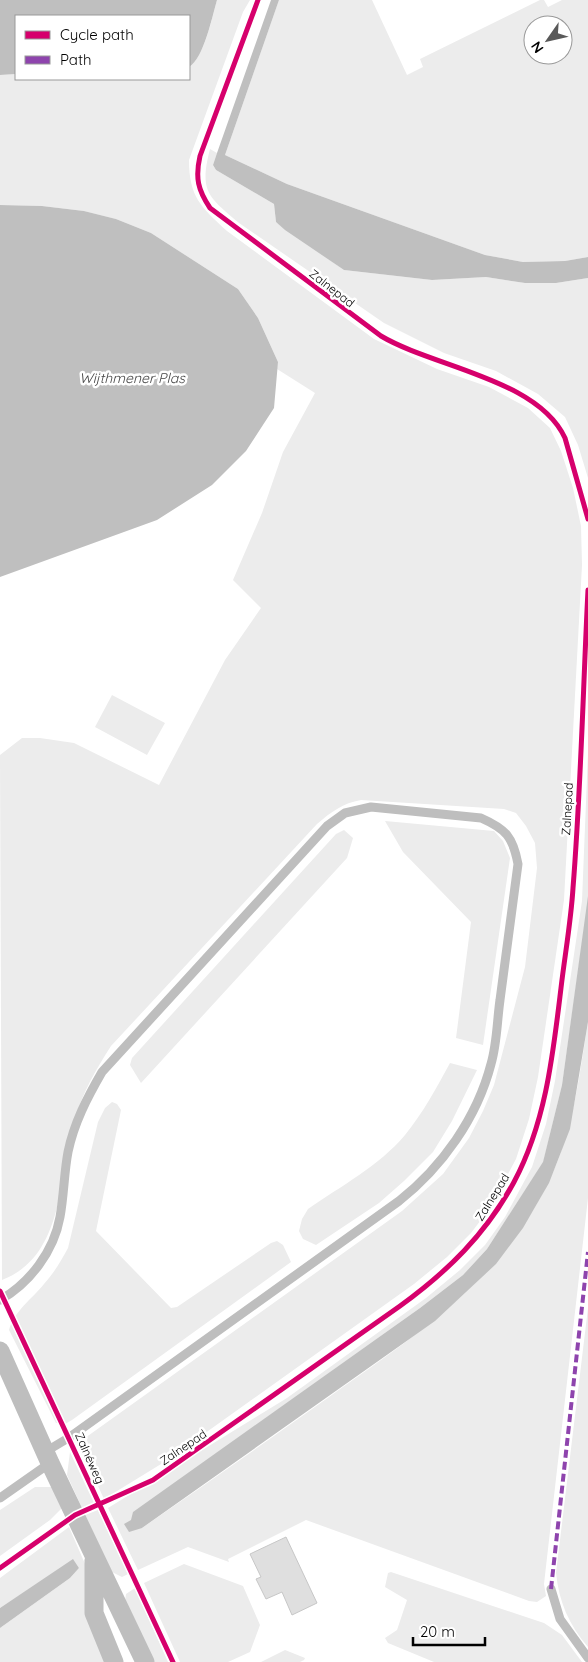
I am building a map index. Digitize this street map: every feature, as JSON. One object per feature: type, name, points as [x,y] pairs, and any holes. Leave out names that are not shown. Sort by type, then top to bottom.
[{"type":"street","points":[[0,1350],[94,1556],[145,1662]]},
{"type":"street","points":[[94,1556],[94,1613],[114,1662]]},
{"type":"street","points":[[94,1556],[110,1615],[132,1662]]},
{"type":"lane","points":[[0,1300],[20,1286],[47,1254],[60,1218],[68,1153],[75,1128],[86,1100],[102,1072],[327,826],[345,813],[371,807],[480,818],[496,825],[507,834],[514,845],[518,864],[491,1064],[462,1132],[445,1156],[426,1178],[399,1201],[78,1431],[0,1498]]},
{"type":"lane","points":[[550,1590],[560,1619],[588,1658]]},
{"type":"shaded area","points":[[217,0],[250,0],[243,12],[189,160],[191,183],[198,200],[204,208],[227,231],[374,339],[437,369],[489,387],[528,408],[550,428],[561,451],[573,488],[581,526],[582,565],[564,900],[538,1077],[529,1119],[516,1159],[490,1208],[471,1233],[447,1257],[414,1284],[166,1461],[104,1499],[78,1443],[402,1211],[443,1174],[469,1138],[494,1085],[525,967],[537,868],[535,843],[526,826],[516,813],[504,809],[361,800],[343,806],[327,816],[317,824],[111,1046],[90,1082],[77,1111],[69,1142],[56,1212],[49,1233],[38,1253],[23,1268],[2,1280],[0,755],[22,738],[40,738],[74,743],[159,785],[225,660],[261,608],[233,580],[262,513],[283,452],[315,393],[277,369],[278,362],[258,318],[238,289],[151,233],[116,219],[84,211],[42,206],[0,205],[0,75],[15,74],[15,80],[190,80],[190,66],[199,55],[210,27]]},
{"type":"shaded area","points":[[279,0],[372,0],[407,75],[423,67],[420,59],[540,0],[544,0],[548,7],[562,0],[588,0],[588,257],[565,261],[523,262],[485,255],[287,184],[225,155]]},
{"type":"shaded area","points":[[210,149],[217,153],[213,165],[216,170],[274,204],[276,222],[344,270],[432,280],[486,277],[525,283],[556,283],[588,278],[588,478],[578,445],[565,417],[538,394],[496,371],[444,353],[384,323],[228,214],[213,199],[206,184]]},
{"type":"shaded area","points":[[112,695],[165,723],[147,755],[95,727]]},
{"type":"shaded area","points":[[588,753],[588,901],[562,1085],[543,1163],[487,1249],[463,1275],[420,1308],[134,1512],[138,1527],[142,1528],[393,1351],[453,1304],[480,1278],[528,1218],[557,1164],[574,1104],[588,1022],[588,1198],[544,1584],[546,1596],[537,1602],[529,1601],[306,1520],[228,1559],[229,1562],[188,1547],[138,1570],[108,1508],[287,1398],[426,1298],[460,1270],[485,1245],[505,1217],[532,1167],[546,1124],[555,1081],[582,901]]},
{"type":"shaded area","points":[[385,821],[494,831],[503,841],[510,858],[483,1045],[456,1038],[471,922],[403,852]]},
{"type":"shaded area","points":[[344,830],[353,838],[347,858],[141,1083],[130,1065],[132,1058],[336,834]]},
{"type":"shaded area","points":[[450,1063],[477,1070],[452,1121],[433,1152],[379,1203],[316,1245],[303,1239],[299,1231],[302,1219],[308,1209],[372,1166],[395,1146],[418,1118]]},
{"type":"shaded area","points":[[112,1102],[117,1104],[121,1110],[96,1231],[171,1308],[177,1307],[271,1243],[277,1241],[283,1245],[291,1262],[72,1420],[65,1424],[56,1423],[9,1330],[19,1311],[51,1276],[68,1248],[98,1122],[105,1108]]},
{"type":"shaded area","points":[[588,1308],[588,1647],[575,1630],[566,1613],[557,1584],[556,1573]]},
{"type":"shaded area","points":[[70,1452],[94,1503],[82,1508],[67,1475]]},
{"type":"shaded area","points":[[35,1487],[54,1487],[63,1507],[50,1520],[0,1556],[0,1510]]},
{"type":"shaded area","points":[[98,1510],[128,1574],[122,1577],[112,1572],[85,1515]]},
{"type":"shaded area","points":[[69,1527],[89,1573],[107,1662],[0,1662],[0,1628],[70,1578],[79,1568],[73,1560],[0,1608],[0,1578]]},
{"type":"shaded area","points":[[184,1564],[243,1586],[260,1625],[250,1652],[228,1662],[180,1662],[144,1583]]},
{"type":"shaded area","points":[[391,1572],[544,1623],[562,1635],[582,1662],[434,1662],[388,1643],[385,1638],[397,1630],[407,1600],[385,1587],[388,1573]]},
{"type":"shaded area","points":[[135,1588],[168,1662],[152,1662],[125,1601],[126,1594]]},
{"type":"shaded area","points":[[285,1650],[305,1658],[300,1662],[261,1662]]},
{"type":"water","points":[[0,0],[217,0],[203,46],[199,55],[190,66],[190,15],[15,15],[15,74],[0,75]]},
{"type":"water","points":[[271,0],[279,0],[225,155],[287,184],[485,255],[523,262],[565,261],[588,257],[588,278],[556,283],[525,283],[486,277],[432,280],[344,270],[276,222],[274,204],[216,170],[213,165]]},
{"type":"water","name":"Wijthmener Plas","points":[[0,205],[42,206],[84,211],[116,219],[151,233],[238,289],[258,318],[278,362],[274,408],[246,451],[212,485],[157,520],[0,577]]},
{"type":"water","points":[[588,896],[588,1022],[570,1129],[549,1183],[523,1228],[496,1264],[435,1321],[142,1528],[129,1532],[124,1524],[131,1520],[133,1512],[420,1308],[463,1275],[487,1249],[543,1162],[562,1085]]},
{"type":"water","points":[[73,1559],[79,1568],[70,1578],[0,1628],[0,1608]]},
{"type":"building","points":[[286,1537],[317,1603],[292,1615],[282,1592],[266,1599],[256,1579],[261,1577],[250,1554]]},
{"type":"marked path","points":[[551,1589],[588,1252]]},
{"type":"cycle path","name":"Zalnepad","points":[[258,0],[200,156],[199,184],[210,208],[381,336],[428,357],[482,376],[509,388],[532,402],[551,418],[565,438],[588,519]]},
{"type":"cycle path","name":"Zalnepad","points":[[0,1568],[75,1515],[153,1480],[400,1306],[434,1280],[464,1251],[491,1219],[503,1201],[525,1159],[534,1136],[541,1112],[555,1038],[576,851],[588,590]]},
{"type":"cycle path","name":"Zalnéweg","points":[[0,1291],[173,1662]]}]
